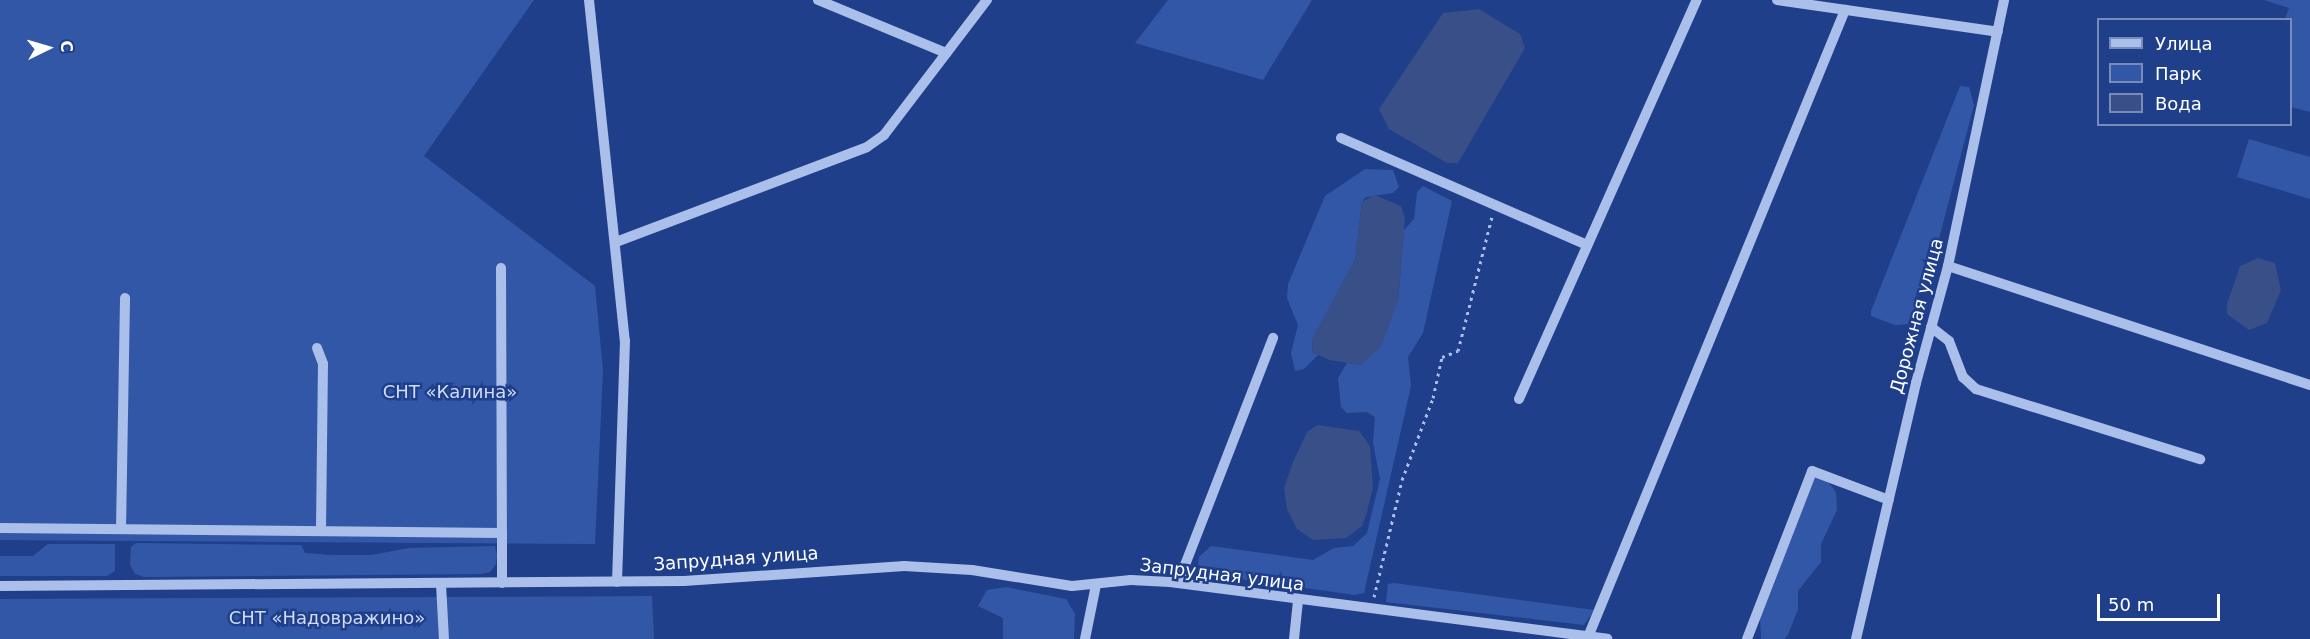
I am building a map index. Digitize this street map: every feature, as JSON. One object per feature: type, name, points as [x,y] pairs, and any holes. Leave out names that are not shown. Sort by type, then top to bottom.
[{"type":"street","points":[[590,0],[616,242],[626,380],[617,582]]},
{"type":"street","points":[[818,0],[946,53]]},
{"type":"street","points":[[616,242],[867,147],[884,135],[987,0]]},
{"type":"street","points":[[1519,399],[1697,0]]},
{"type":"street","points":[[1777,0],[1998,32]]},
{"type":"street","name":"Дорожная улица","points":[[1856,639],[1931,327],[1948,266],[2004,0]]},
{"type":"street","points":[[1588,637],[1845,10]]},
{"type":"street","points":[[1341,138],[1587,245]]},
{"type":"street","points":[[1948,266],[2310,385]]},
{"type":"street","points":[[501,268],[502,583]]},
{"type":"street","points":[[122,529],[125,298]]},
{"type":"street","points":[[1931,327],[1949,341],[1963,377],[1976,389],[2200,459]]},
{"type":"street","points":[[1178,583],[1273,338]]},
{"type":"street","points":[[317,348],[323,364],[321,531]]},
{"type":"street","points":[[1747,639],[1812,471],[1889,500]]},
{"type":"street","points":[[0,528],[502,533]]},
{"type":"street","name":"Запрудная улица","points":[[0,586],[617,582],[903,566],[972,570],[1060,585],[1096,585],[1131,580],[1178,583],[1371,611],[1607,639]]},
{"type":"street","points":[[441,584],[444,639]]},
{"type":"street","points":[[1084,639],[1096,585]]},
{"type":"street","points":[[1294,639],[1298,601]]},
{"type":"path","points":[[1371,611],[1402,480],[1433,398],[1442,357],[1458,351],[1495,206]]},
{"type":"green space","name":"СНТ «Калина»","points":[[0,0],[534,0],[424,156],[595,286],[603,371],[595,544],[0,540]]},
{"type":"green space","points":[[1168,0],[1312,0],[1263,80],[1135,43]]},
{"type":"green space","points":[[2264,0],[2310,0],[2310,112],[2292,107],[2292,18],[2285,18],[2289,8]]},
{"type":"green space","points":[[1960,86],[1969,87],[1974,105],[1930,273],[1916,297],[1913,324],[1895,325],[1871,316],[1871,311]]},
{"type":"green space","points":[[2249,139],[2310,157],[2310,199],[2237,177]]},
{"type":"green space","points":[[1365,169],[1393,170],[1399,187],[1393,193],[1366,197],[1362,202],[1355,260],[1313,338],[1312,352],[1318,355],[1304,369],[1295,371],[1291,353],[1298,325],[1287,298],[1288,284],[1325,196]]},
{"type":"green space","points":[[1423,186],[1452,201],[1423,333],[1408,357],[1411,386],[1364,593],[1355,595],[1205,574],[1198,566],[1199,557],[1211,546],[1313,560],[1334,548],[1353,546],[1367,533],[1380,479],[1373,443],[1375,417],[1367,412],[1347,413],[1341,407],[1338,378],[1347,363],[1361,365],[1398,301],[1404,230],[1414,219],[1417,192]]},
{"type":"green space","points":[[1824,477],[1836,492],[1837,510],[1821,544],[1821,562],[1798,591],[1798,609],[1788,635],[1784,639],[1761,639],[1760,616],[1814,478]]},
{"type":"green space","points":[[136,543],[301,545],[305,553],[333,555],[371,555],[409,548],[495,546],[497,555],[496,564],[490,572],[481,574],[144,577],[135,574],[130,565],[131,547]]},
{"type":"green space","points":[[48,544],[115,544],[115,571],[107,576],[0,576],[0,556],[33,556]]},
{"type":"green space","points":[[1388,584],[1594,610],[1584,625],[1386,602]]},
{"type":"green space","points":[[1006,587],[1066,599],[1075,614],[1074,639],[1003,639],[1003,618],[978,606],[987,590]]},
{"type":"green space","name":"СНТ «Надовражино»","points":[[652,596],[654,639],[0,639],[0,599]]},
{"type":"water","points":[[1479,9],[1520,34],[1525,48],[1458,163],[1447,163],[1389,129],[1379,109],[1443,13]]},
{"type":"water","points":[[1374,195],[1401,206],[1405,218],[1398,301],[1381,347],[1361,365],[1329,360],[1312,352],[1313,338],[1355,260],[1362,202]]},
{"type":"water","points":[[2258,258],[2275,263],[2281,290],[2267,323],[2249,330],[2227,314],[2227,304],[2240,266]]},
{"type":"water","points":[[1317,425],[1359,431],[1370,446],[1373,487],[1367,512],[1362,526],[1346,538],[1313,540],[1297,529],[1287,509],[1284,488],[1293,462],[1307,432]]}]
